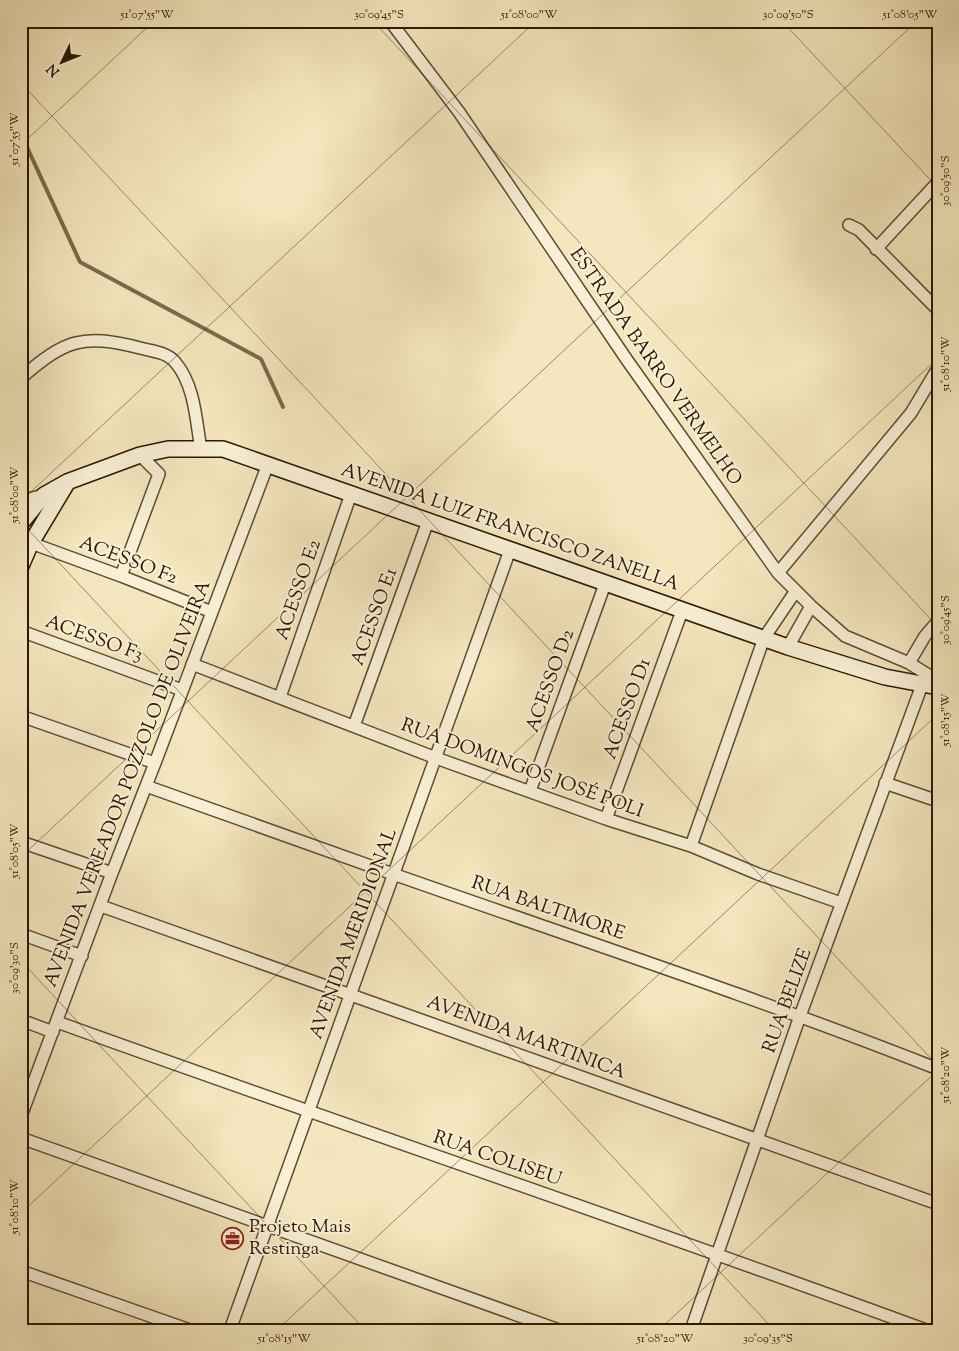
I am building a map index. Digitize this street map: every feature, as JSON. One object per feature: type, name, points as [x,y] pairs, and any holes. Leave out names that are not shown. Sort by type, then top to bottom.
[{"type":"street","name":"ESTRADA BARRO VERMELHO","points":[[390,21],[459,112],[627,360],[778,573],[795,592],[845,636],[909,663],[938,681]]},
{"type":"street","points":[[876,249],[938,182]]},
{"type":"street","points":[[848,225],[859,230],[938,310]]},
{"type":"street","points":[[21,378],[62,347],[82,340],[114,341],[165,354],[175,361],[188,384],[201,450]]},
{"type":"street","points":[[778,573],[911,413],[938,368]]},
{"type":"street","name":"AVENIDA LUIZ FRANCISCO ZANELLA","points":[[21,523],[67,482],[140,455],[168,449],[223,450],[268,464],[788,647],[885,677],[938,688]]},
{"type":"street","points":[[121,576],[159,474],[140,455]]},
{"type":"street","name":"AVENIDA VEREADOR POZZOLO DE OLIVEIRA","points":[[21,1116],[268,464]]},
{"type":"street","name":"ACESSO E2","points":[[280,697],[351,494]]},
{"type":"street","points":[[21,500],[50,499]]},
{"type":"street","name":"AVENIDA LUIZ FRANCISCO ZANELLA","points":[[21,566],[50,499]]},
{"type":"street","name":"ACESSO E1","points":[[354,726],[428,520]]},
{"type":"street","name":"ACESSO F2","points":[[31,543],[212,612]]},
{"type":"street","name":"AVENIDA MERIDIONAL","points":[[230,1330],[510,550]]},
{"type":"street","name":"ACESSO D2","points":[[530,791],[605,584]]},
{"type":"street","points":[[691,846],[764,638],[795,592]]},
{"type":"street","points":[[788,647],[811,606]]},
{"type":"street","name":"ACESSO D1","points":[[606,819],[682,611]]},
{"type":"street","points":[[909,663],[925,636],[938,621]]},
{"type":"street","name":"ACESSO F3","points":[[21,632],[182,690]]},
{"type":"street","name":"RUA DOMINGOS JOSÉ POLI","points":[[192,664],[436,758],[606,819],[691,846],[758,874],[842,903]]},
{"type":"street","name":"RUA BELIZE","points":[[690,1330],[800,1016],[922,685]]},
{"type":"street","points":[[21,716],[155,763]]},
{"type":"street","points":[[885,783],[938,801]]},
{"type":"street","name":"RUA BALTIMORE","points":[[146,786],[393,874],[650,962],[800,1016],[938,1069]]},
{"type":"street","points":[[21,842],[112,873]]},
{"type":"street","name":"AVENIDA MARTINICA","points":[[101,906],[938,1204]]},
{"type":"street","points":[[21,934],[82,956]]},
{"type":"street","name":"RUA COLISEU","points":[[21,1020],[55,1027],[308,1112],[718,1254],[926,1330]]},
{"type":"street","points":[[21,1138],[559,1330]]},
{"type":"street","points":[[21,1271],[190,1330]]},
{"type":"waterway","points":[[21,140],[26,145],[80,262],[261,359],[283,407]]},
{"type":"place","name":"Projeto Mais Restinga","points":[[233,1238]]}]
